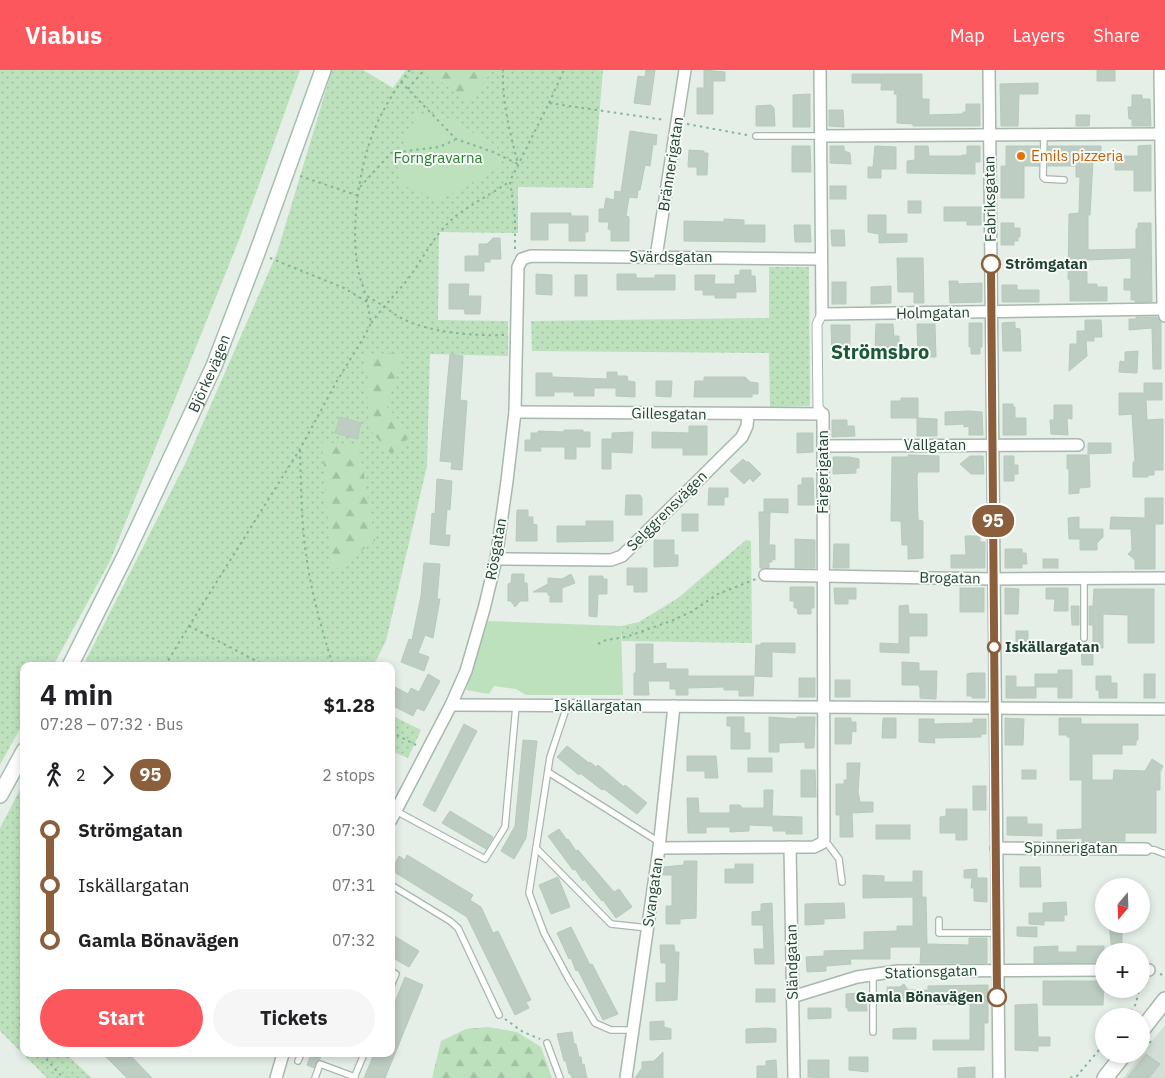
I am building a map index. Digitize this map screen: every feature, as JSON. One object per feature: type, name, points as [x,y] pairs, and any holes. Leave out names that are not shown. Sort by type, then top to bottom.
[{"type":"main road","name":"Björkevägen","points":[[72,662],[126,554],[214,366],[323,70]]},
{"type":"main road","points":[[0,795],[20,758]]},
{"type":"main road","points":[[1150,1019],[1165,1000]]},
{"type":"main road","points":[[1105,1078],[1117,1063]]},
{"type":"street","name":"Brännerigatan","points":[[656,257],[685,70]]},
{"type":"street","name":"Färgerigatan","points":[[820,70],[822,314],[817,324],[818,407],[823,414],[824,839]]},
{"type":"street","name":"Fabriksgatan","points":[[988,70],[999,1078]]},
{"type":"street","points":[[1160,70],[1163,134],[1164,311]]},
{"type":"street","points":[[821,136],[1163,134]]},
{"type":"street","name":"Svärdsgatan","points":[[522,259],[531,256],[821,258]]},
{"type":"street","name":"Rösgatan","points":[[395,812],[466,670],[496,559],[515,412],[518,267],[522,259]]},
{"type":"street","name":"Holmgatan","points":[[822,314],[1164,311]]},
{"type":"street","name":"Gillesgatan","points":[[515,412],[823,414]]},
{"type":"street","name":"Selggrensvägen","points":[[496,559],[611,560],[622,556],[742,437],[745,432],[748,414]]},
{"type":"street","name":"Vallgatan","points":[[823,446],[1078,444]]},
{"type":"street","name":"Brogatan","points":[[765,575],[994,579],[1165,578]]},
{"type":"street","name":"Iskällargatan","points":[[450,705],[1165,708]]},
{"type":"street","name":"Svangatan","points":[[626,1078],[659,845],[674,706]]},
{"type":"street","points":[[659,845],[814,847],[822,843],[824,839]]},
{"type":"street","name":"Sländgatan","points":[[790,847],[794,1078]]},
{"type":"street","name":"Spinnerigatan","points":[[996,848],[1146,849]]},
{"type":"street","name":"Stationsgatan","points":[[792,997],[842,981],[873,974],[911,970],[1095,970]]},
{"type":"street","points":[[276,1078],[282,1057]]},
{"type":"lane","points":[[756,136],[821,136]]},
{"type":"lane","points":[[1044,136],[1043,177],[1045,179],[1064,180]]},
{"type":"lane","points":[[1084,578],[1084,638]]},
{"type":"lane","points":[[395,819],[485,858],[505,827],[516,706]]},
{"type":"lane","points":[[567,706],[552,748],[529,893],[544,932],[568,978],[595,1023],[612,1030],[633,1030]]},
{"type":"lane","points":[[548,772],[659,845]]},
{"type":"lane","points":[[824,839],[839,859],[842,882]]},
{"type":"lane","points":[[536,848],[611,924],[648,928]]},
{"type":"lane","points":[[1146,849],[1165,854]]},
{"type":"lane","points":[[395,887],[450,921],[458,928],[499,1015]]},
{"type":"lane","points":[[939,920],[939,933],[997,933]]},
{"type":"lane","points":[[873,974],[873,1032]]},
{"type":"lane","points":[[547,1043],[560,1078]]},
{"type":"lane","points":[[298,1061],[300,1057]]},
{"type":"lane","points":[[315,1078],[320,1064],[355,1078],[363,1057]]},
{"type":"path","points":[[371,323],[354,248],[360,188],[364,163],[375,129],[394,91],[410,70]]},
{"type":"path","points":[[408,89],[424,70]]},
{"type":"path","points":[[502,70],[502,92],[518,164]]},
{"type":"path","points":[[167,662],[300,449],[371,323],[421,261],[432,241],[459,213],[510,181],[550,104],[564,70]]},
{"type":"path","points":[[401,82],[456,140],[493,152],[518,164]]},
{"type":"path","points":[[550,104],[677,122],[756,136]]},
{"type":"path","points":[[360,188],[390,153],[439,147],[456,140]]},
{"type":"path","points":[[286,172],[359,196]]},
{"type":"path","points":[[510,181],[515,218],[515,252],[522,259]]},
{"type":"path","points":[[257,253],[344,288],[367,302]]},
{"type":"path","points":[[366,295],[401,318],[444,330],[490,336],[518,335]]},
{"type":"path","points":[[300,449],[300,484],[306,555],[322,630],[332,662]]},
{"type":"path","points":[[598,644],[606,640],[626,637],[672,621],[691,612],[718,594],[765,575]]},
{"type":"path","points":[[189,626],[258,662]]},
{"type":"path","points":[[395,734],[427,751]]},
{"type":"path","points":[[499,1015],[523,1032],[547,1043]]},
{"type":"path","points":[[1070,1078],[1077,1076],[1095,1055]]},
{"type":"path","points":[[45,1057],[63,1078]]},
{"type":"shaded area","points":[[1165,1025],[1165,1078],[1123,1078],[1135,1063],[1150,1063],[1150,1044]]},
{"type":"green space","points":[[0,70],[300,70],[239,240],[110,561],[55,662],[20,662],[20,728],[0,765]]},
{"type":"green space","points":[[332,70],[363,70],[393,88],[406,70],[426,70],[468,101],[493,70],[603,70],[593,188],[518,187],[518,233],[439,232],[438,320],[508,321],[508,356],[430,354],[427,466],[386,641],[375,662],[85,662],[186,462],[277,253]],"holes":[[[439,114],[496,146],[502,166]]]},
{"type":"green space","points":[[426,70],[493,70],[468,102]]},
{"type":"green space","name":"Forngravarna","points":[[439,114],[496,146],[502,166],[440,200],[402,185],[396,159],[417,115]]},
{"type":"green space","points":[[769,267],[809,267],[810,406],[770,407],[769,353],[532,351],[531,321],[769,318]]},
{"type":"green space","points":[[403,353],[386,406],[412,435],[391,454],[369,429],[365,354]]},
{"type":"green space","points":[[322,442],[359,445],[375,541],[332,572]]},
{"type":"green space","points":[[746,540],[751,541],[752,643],[622,641],[621,626],[639,622],[678,598]]},
{"type":"green space","points":[[487,621],[621,626],[623,695],[526,695],[516,689],[494,686],[489,694],[466,690]]},
{"type":"green space","points":[[395,717],[421,730],[408,758],[395,753]]},
{"type":"green space","points":[[20,790],[20,1051],[0,1031],[0,828]]},
{"type":"green space","points":[[488,1027],[517,1032],[541,1047],[552,1078],[432,1078],[441,1041],[466,1029]]},
{"type":"green space","points":[[26,1057],[69,1057],[92,1078],[47,1078]]},
{"type":"building","points":[[646,70],[655,70],[650,105],[634,103],[638,76],[645,77]]},
{"type":"building","points":[[704,70],[725,72],[725,81],[713,81],[713,114],[697,114],[697,88],[704,88]]},
{"type":"building","points":[[1097,70],[1115,70],[1115,81],[1097,81]]},
{"type":"building","points":[[852,74],[881,74],[882,83],[852,83]]},
{"type":"building","points":[[882,74],[922,74],[922,99],[929,99],[929,115],[963,114],[963,112],[966,112],[966,104],[980,104],[980,126],[913,126],[913,124],[897,123],[897,94],[894,94],[895,90],[881,90]]},
{"type":"building","points":[[1038,83],[1038,94],[1019,94],[1018,126],[1001,126],[1000,84]]},
{"type":"building","points":[[810,94],[810,127],[793,127],[793,95]]},
{"type":"building","points":[[1132,95],[1142,95],[1142,99],[1150,99],[1151,126],[1132,126],[1128,107],[1132,107]]},
{"type":"building","points":[[771,105],[774,108],[775,126],[756,126],[756,106]]},
{"type":"building","points":[[829,110],[843,110],[844,127],[829,126]]},
{"type":"building","points":[[1076,115],[1090,115],[1089,126],[1076,126]]},
{"type":"building","points":[[630,131],[657,135],[656,145],[653,144],[650,166],[645,165],[637,198],[629,197],[626,216],[629,217],[629,241],[611,241],[611,230],[608,229],[609,222],[599,222],[599,209],[604,209],[606,198],[614,200],[615,191],[621,192]]},
{"type":"building","points":[[1151,145],[1151,191],[1134,191],[1134,170],[1115,170],[1115,156],[1138,156],[1138,146]]},
{"type":"building","points":[[792,146],[810,146],[811,172],[792,172]]},
{"type":"building","points":[[830,146],[844,146],[844,151],[850,153],[851,164],[830,163]]},
{"type":"building","points":[[875,146],[896,147],[896,169],[881,169],[881,178],[868,178],[868,167],[873,167]]},
{"type":"building","points":[[915,146],[928,146],[929,156],[962,156],[967,155],[967,146],[980,146],[980,162],[975,162],[975,174],[907,173],[907,161],[915,160]]},
{"type":"building","points":[[1006,146],[1039,146],[1039,166],[1024,166],[1024,198],[1001,198],[1001,166],[1006,166]]},
{"type":"building","points":[[1048,146],[1101,146],[1101,160],[1093,160],[1090,215],[1088,215],[1088,250],[1136,249],[1136,229],[1138,228],[1138,223],[1151,223],[1152,302],[1135,302],[1135,300],[1131,300],[1131,290],[1124,290],[1124,279],[1131,279],[1131,258],[1087,260],[1087,284],[1107,287],[1107,301],[1070,301],[1070,280],[1068,279],[1069,214],[1079,213],[1080,177],[1076,177],[1076,166],[1048,166]]},
{"type":"building","points":[[689,150],[708,153],[707,175],[697,175],[697,167],[688,167]]},
{"type":"building","points":[[830,186],[846,186],[846,199],[830,199]]},
{"type":"building","points":[[908,201],[921,201],[921,213],[908,213]]},
{"type":"building","points":[[944,207],[981,207],[981,225],[967,225],[967,221],[944,221]]},
{"type":"building","points":[[531,213],[571,213],[571,216],[588,216],[588,232],[585,232],[585,241],[569,241],[569,223],[548,223],[548,240],[531,240]]},
{"type":"building","points":[[868,215],[886,215],[886,234],[907,234],[907,242],[879,243],[879,234],[868,232]]},
{"type":"building","points":[[724,219],[744,220],[744,225],[765,225],[765,242],[684,241],[684,221],[724,222]]},
{"type":"building","points":[[1001,223],[1014,223],[1014,228],[1020,228],[1020,237],[1018,237],[1018,241],[1014,241],[1014,245],[1001,245]]},
{"type":"building","points":[[794,225],[810,225],[811,242],[795,242]]},
{"type":"building","points":[[831,230],[844,230],[845,246],[832,246]]},
{"type":"building","points":[[493,238],[500,238],[501,259],[490,259],[490,262],[484,262],[484,271],[465,271],[465,256],[479,256],[479,244],[487,244]]},
{"type":"building","points":[[897,258],[923,258],[924,303],[914,303],[914,292],[898,292]]},
{"type":"building","points":[[740,270],[751,270],[751,276],[755,276],[756,292],[736,292],[736,298],[715,298],[715,295],[703,295],[703,290],[695,290],[695,275],[715,275],[714,284],[735,284],[735,275],[740,275]]},
{"type":"building","points":[[536,274],[552,275],[552,295],[536,294]]},
{"type":"building","points":[[617,274],[636,274],[636,278],[655,278],[655,275],[675,275],[675,290],[617,290]]},
{"type":"building","points":[[575,275],[587,275],[587,296],[575,296]]},
{"type":"building","points":[[949,281],[958,281],[958,284],[982,283],[982,302],[950,303]]},
{"type":"building","points":[[832,282],[846,282],[846,304],[832,304]]},
{"type":"building","points":[[449,284],[469,284],[468,296],[481,296],[480,314],[465,314],[464,309],[449,309]]},
{"type":"building","points":[[1002,285],[1017,285],[1017,290],[1039,290],[1039,302],[1002,302]]},
{"type":"building","points":[[891,286],[891,303],[871,304],[871,287]]},
{"type":"building","points":[[1136,317],[1157,317],[1161,322],[1161,369],[1153,369],[1152,328],[1129,330],[1129,319],[1136,319]]},
{"type":"building","points":[[1085,320],[1101,320],[1102,337],[1094,337],[1094,341],[1086,341],[1087,356],[1069,371],[1070,344],[1077,344],[1077,331],[1085,331]]},
{"type":"building","points":[[1015,322],[1015,328],[1020,329],[1021,351],[1003,351],[1002,323]]},
{"type":"building","points":[[969,323],[982,323],[982,347],[980,347],[980,354],[971,354],[971,347],[969,347]]},
{"type":"building","points":[[876,324],[893,324],[894,336],[899,336],[899,349],[875,350]]},
{"type":"building","points":[[917,324],[935,324],[936,357],[918,357]]},
{"type":"building","points":[[831,325],[850,325],[850,347],[845,347],[845,355],[832,355]]},
{"type":"building","points":[[1138,351],[1137,373],[1119,372],[1120,361],[1125,362],[1125,352]]},
{"type":"building","points":[[450,354],[463,356],[460,400],[467,401],[462,470],[451,469],[452,462],[440,461]]},
{"type":"building","points":[[607,372],[617,372],[617,376],[627,376],[628,381],[635,382],[635,397],[616,396],[616,388],[594,388],[594,396],[574,396],[574,392],[554,392],[554,396],[536,396],[536,373],[552,373],[552,377],[607,379]]},
{"type":"building","points":[[704,377],[745,377],[750,382],[758,383],[758,394],[752,394],[752,397],[694,397],[695,381],[704,381]]},
{"type":"building","points":[[656,381],[672,381],[671,397],[656,396]]},
{"type":"building","points":[[1144,383],[1162,383],[1162,400],[1146,400],[1147,420],[1163,419],[1163,470],[1154,470],[1154,475],[1148,475],[1148,477],[1133,477],[1133,462],[1135,462],[1132,414],[1119,415],[1119,393],[1144,393]]},
{"type":"building","points":[[901,398],[918,398],[918,418],[891,418],[891,401],[901,401]]},
{"type":"building","points":[[1003,404],[1013,404],[1013,407],[1015,407],[1015,418],[1026,418],[1026,435],[1003,435]]},
{"type":"building","points":[[1054,405],[1072,405],[1072,419],[1067,418],[1068,435],[1051,434],[1050,420],[1054,420]]},
{"type":"building","points":[[945,412],[982,412],[983,435],[969,435],[969,426],[964,427],[964,424],[945,425]]},
{"type":"building","points":[[340,417],[361,423],[357,439],[335,433]]},
{"type":"building","points":[[917,418],[937,419],[937,436],[917,436]]},
{"type":"building","points":[[832,420],[847,420],[847,426],[854,426],[855,436],[832,437]]},
{"type":"building","points":[[689,426],[707,426],[707,455],[683,455],[683,448],[652,448],[652,432],[689,433]]},
{"type":"building","points":[[564,430],[590,432],[590,447],[576,447],[576,459],[565,459],[565,447],[540,447],[541,451],[525,451],[525,440],[531,440],[531,433],[538,433],[538,431],[564,432]]},
{"type":"building","points":[[633,432],[632,453],[611,452],[611,469],[602,469],[602,439],[612,439],[612,433]]},
{"type":"building","points":[[797,433],[813,433],[813,452],[797,453]]},
{"type":"building","points":[[1088,443],[1111,443],[1111,453],[1088,454]]},
{"type":"building","points":[[908,455],[939,456],[939,472],[918,472],[917,476],[918,520],[923,521],[923,558],[908,559],[908,545],[902,545],[901,521],[891,521],[892,457],[908,457]]},
{"type":"building","points":[[1067,455],[1089,455],[1090,487],[1079,488],[1079,493],[1069,494]]},
{"type":"building","points":[[970,456],[983,456],[984,474],[971,474],[960,464]]},
{"type":"building","points":[[1004,456],[1014,456],[1014,465],[1018,465],[1018,474],[1014,474],[1014,481],[1004,481]]},
{"type":"building","points":[[833,457],[859,459],[859,468],[856,468],[856,473],[833,474]]},
{"type":"building","points":[[743,459],[749,462],[761,474],[753,482],[750,478],[744,484],[730,471]]},
{"type":"building","points":[[802,478],[813,478],[814,505],[798,505],[798,485],[802,485]]},
{"type":"building","points":[[437,479],[452,481],[450,510],[447,509],[445,535],[450,535],[449,546],[430,544],[432,513],[435,514]]},
{"type":"building","points":[[709,488],[728,488],[728,497],[724,497],[724,505],[708,505]]},
{"type":"building","points":[[626,495],[640,495],[642,498],[642,515],[625,515]]},
{"type":"building","points":[[1145,498],[1163,498],[1163,524],[1155,524],[1155,569],[1135,569],[1135,560],[1128,554],[1132,550],[1131,529],[1110,529],[1111,517],[1145,518]]},
{"type":"building","points":[[764,499],[788,499],[788,513],[770,512],[769,545],[775,545],[775,560],[772,559],[772,562],[769,562],[769,568],[760,568],[759,512],[764,512]]},
{"type":"building","points":[[517,510],[528,510],[528,517],[533,517],[533,524],[537,525],[537,541],[516,541]]},
{"type":"building","points":[[682,514],[698,514],[698,531],[682,531]]},
{"type":"building","points":[[1079,517],[1079,529],[1103,529],[1103,537],[1097,543],[1097,550],[1080,550],[1080,539],[1069,539],[1068,518]]},
{"type":"building","points":[[586,521],[613,521],[613,541],[557,542],[557,526],[586,526]]},
{"type":"building","points":[[965,536],[980,536],[980,542],[985,542],[985,568],[951,568],[951,555],[966,555]]},
{"type":"building","points":[[795,539],[815,540],[815,568],[795,568]]},
{"type":"building","points":[[654,540],[674,540],[674,555],[678,555],[678,566],[654,567]]},
{"type":"building","points":[[834,544],[849,544],[849,568],[833,568]]},
{"type":"building","points":[[1005,549],[1022,549],[1022,553],[1026,553],[1027,564],[1022,564],[1022,568],[1005,568]]},
{"type":"building","points":[[1043,559],[1058,559],[1058,568],[1043,568]]},
{"type":"building","points":[[424,563],[440,564],[437,599],[440,599],[433,638],[425,635],[418,653],[429,657],[424,671],[401,662],[409,639],[412,640],[421,596]]},
{"type":"building","points":[[627,568],[647,568],[647,592],[634,592],[634,585],[627,585]]},
{"type":"building","points":[[512,574],[524,574],[524,583],[527,583],[528,601],[520,601],[515,607],[511,601],[508,601],[508,584],[511,583]]},
{"type":"building","points":[[571,574],[575,583],[562,588],[562,602],[550,602],[548,592],[533,592],[548,584],[548,578],[562,579]]},
{"type":"building","points":[[589,576],[603,576],[603,579],[607,579],[607,594],[598,594],[597,617],[589,616]]},
{"type":"building","points":[[790,587],[814,587],[814,608],[811,608],[811,614],[798,614],[797,608],[794,608],[794,601],[790,601]]},
{"type":"building","points":[[834,588],[856,588],[856,599],[848,599],[848,604],[835,604]]},
{"type":"building","points":[[960,588],[984,588],[984,612],[960,612]]},
{"type":"building","points":[[1005,588],[1019,589],[1018,614],[1005,614]]},
{"type":"building","points":[[1046,588],[1068,588],[1068,611],[1054,611],[1055,599],[1046,599]]},
{"type":"building","points":[[1094,589],[1154,589],[1154,643],[1128,643],[1128,615],[1103,614],[1103,648],[1093,648],[1093,625],[1089,625],[1089,606],[1093,606]]},
{"type":"building","points":[[908,605],[909,614],[927,614],[927,636],[909,636],[909,653],[880,652],[880,643],[899,644],[899,606]]},
{"type":"building","points":[[1071,606],[1079,606],[1079,625],[1072,625]]},
{"type":"building","points":[[1016,631],[1028,631],[1028,642],[1016,642]]},
{"type":"building","points":[[761,643],[795,643],[795,653],[772,652],[772,677],[755,676],[756,645],[761,645]]},
{"type":"building","points":[[1081,643],[1093,643],[1093,665],[1082,665]]},
{"type":"building","points":[[636,644],[653,644],[653,664],[666,663],[666,669],[688,669],[688,676],[754,676],[753,696],[739,696],[739,690],[724,690],[724,687],[688,688],[688,695],[676,695],[676,689],[670,689],[670,681],[648,681],[649,695],[634,695]]},
{"type":"building","points":[[902,662],[919,663],[919,671],[937,671],[936,699],[920,698],[919,685],[902,685]]},
{"type":"building","points":[[1058,670],[1072,670],[1072,698],[1058,698],[1058,687],[1035,687],[1035,674],[1058,674]]},
{"type":"building","points":[[985,673],[985,698],[967,696],[967,674]]},
{"type":"building","points":[[428,674],[440,681],[424,711],[417,708],[413,716],[395,707],[395,687],[408,694],[411,688],[419,692]]},
{"type":"building","points":[[1144,674],[1155,674],[1155,698],[1144,698]]},
{"type":"building","points":[[1006,676],[1016,676],[1016,687],[1036,687],[1036,698],[1006,698]]},
{"type":"building","points":[[1096,676],[1111,676],[1111,683],[1117,683],[1117,698],[1099,698],[1099,690],[1096,690]]},
{"type":"building","points":[[799,678],[815,678],[815,697],[799,697]]},
{"type":"building","points":[[835,680],[850,680],[850,697],[835,697]]},
{"type":"building","points":[[727,717],[744,717],[744,733],[750,733],[750,749],[731,749],[731,726],[727,726]]},
{"type":"building","points":[[769,717],[796,719],[797,717],[815,717],[814,748],[805,748],[805,742],[779,743],[779,752],[769,752]]},
{"type":"building","points":[[835,718],[851,718],[851,722],[856,722],[856,732],[852,731],[851,744],[835,744]]},
{"type":"building","points":[[883,718],[896,718],[896,738],[882,738]]},
{"type":"building","points":[[1005,718],[1024,719],[1023,745],[1005,745]]},
{"type":"building","points":[[1059,718],[1081,718],[1081,724],[1138,724],[1138,740],[1136,740],[1136,745],[1122,745],[1122,754],[1092,754],[1092,780],[1113,780],[1114,770],[1145,771],[1152,759],[1163,766],[1160,772],[1160,790],[1156,790],[1156,833],[1125,833],[1125,841],[1082,841],[1082,838],[1057,839],[1057,830],[1082,829],[1082,780],[1070,780],[1070,737],[1059,735]]},
{"type":"building","points":[[919,719],[934,719],[934,724],[973,723],[973,719],[986,719],[986,734],[981,734],[981,737],[934,738],[935,743],[919,742]]},
{"type":"building","points":[[464,724],[477,731],[435,812],[423,805]]},
{"type":"building","points":[[523,740],[537,741],[526,838],[514,859],[501,851],[515,826]]},
{"type":"building","points":[[567,746],[589,763],[596,767],[598,765],[647,803],[637,814],[604,789],[602,790],[580,773],[579,775],[557,757]]},
{"type":"building","points":[[687,756],[716,756],[718,778],[705,778],[705,771],[687,771]]},
{"type":"building","points":[[748,758],[772,758],[772,772],[748,772]]},
{"type":"building","points":[[847,763],[860,763],[858,792],[860,802],[873,802],[873,812],[852,813],[853,837],[840,837],[840,815],[836,815],[836,784],[844,784],[844,780],[847,780]]},
{"type":"building","points":[[801,770],[815,770],[816,797],[801,797]]},
{"type":"building","points":[[1022,770],[1036,770],[1036,779],[1022,779]]},
{"type":"building","points":[[973,786],[986,786],[986,810],[973,810]]},
{"type":"building","points":[[764,790],[773,790],[772,816],[802,817],[802,834],[786,834],[786,831],[773,831],[773,826],[749,825],[749,831],[730,832],[730,827],[706,827],[706,833],[688,833],[687,798],[698,798],[699,813],[730,813],[730,805],[740,805],[742,808],[764,808]]},
{"type":"building","points":[[946,809],[967,809],[967,840],[956,840],[956,833],[940,833],[940,817],[946,816]]},
{"type":"building","points":[[450,811],[493,837],[486,849],[442,823]]},
{"type":"building","points":[[1007,817],[1027,817],[1027,824],[1042,824],[1042,836],[1007,835]]},
{"type":"building","points":[[876,825],[910,825],[910,839],[876,839]]},
{"type":"building","points":[[559,829],[576,851],[578,850],[614,892],[619,889],[632,907],[616,918],[603,900],[584,879],[583,881],[575,869],[573,870],[548,836]]},
{"type":"building","points":[[407,855],[473,895],[470,900],[481,907],[493,933],[498,931],[531,1000],[526,1002],[529,1008],[515,1015],[467,917],[395,872],[395,863],[399,856],[405,860]]},
{"type":"building","points":[[684,861],[697,861],[696,918],[680,919],[680,924],[666,924],[666,906],[672,906],[672,875],[663,875],[664,867],[684,865]]},
{"type":"building","points":[[735,864],[753,864],[753,883],[725,883],[725,869],[735,869]]},
{"type":"building","points":[[1020,867],[1040,867],[1041,887],[1020,887]]},
{"type":"building","points":[[977,869],[977,878],[987,878],[987,902],[974,901],[974,888],[971,888],[972,878],[964,878],[964,870]]},
{"type":"building","points":[[913,871],[922,871],[922,897],[926,897],[927,944],[969,945],[969,938],[987,938],[987,963],[920,963],[921,947],[890,947],[890,959],[850,959],[851,964],[826,966],[826,971],[807,972],[806,957],[824,956],[824,951],[864,950],[864,932],[897,931],[897,926],[913,926],[913,897],[863,898],[863,875],[884,876],[884,882],[913,882]]},
{"type":"building","points":[[558,877],[570,907],[551,914],[539,885]]},
{"type":"building","points":[[1066,902],[1067,915],[1064,915],[1064,921],[1044,921],[1044,925],[1029,924],[1029,913],[1043,913],[1043,903]]},
{"type":"building","points":[[772,903],[774,964],[755,964],[754,949],[764,949],[763,925],[752,925],[752,912],[761,911],[761,904]]},
{"type":"building","points":[[844,903],[845,918],[824,919],[824,924],[805,925],[805,904]]},
{"type":"building","points":[[571,927],[618,1014],[603,1020],[578,970],[576,971],[571,958],[569,959],[557,933]]},
{"type":"building","points":[[1017,927],[1037,927],[1037,937],[1017,936]]},
{"type":"building","points":[[1110,933],[1122,933],[1122,943],[1111,943]]},
{"type":"building","points":[[395,936],[419,951],[409,967],[395,959]]},
{"type":"building","points":[[660,945],[674,945],[675,952],[679,952],[677,1000],[656,1001],[656,983],[666,983],[666,963],[661,963]]},
{"type":"building","points":[[1058,946],[1058,952],[1077,952],[1077,946],[1095,946],[1095,962],[1034,963],[1034,947]]},
{"type":"building","points":[[405,977],[423,985],[395,1054],[395,1002]]},
{"type":"building","points":[[1043,981],[1095,981],[1095,998],[1103,998],[1103,1005],[1043,1005]]},
{"type":"building","points":[[904,984],[908,990],[928,990],[928,986],[988,985],[988,1023],[984,1023],[984,1050],[933,1050],[933,1040],[970,1040],[970,1004],[936,1004],[936,1001],[887,1001],[887,987],[900,987]]},
{"type":"building","points":[[756,989],[775,989],[775,1002],[756,1002]]},
{"type":"building","points":[[846,994],[866,994],[867,1011],[848,1011],[848,1008],[846,1008]]},
{"type":"building","points":[[1037,1004],[1038,1037],[1050,1037],[1050,1046],[1038,1046],[1038,1051],[1015,1050],[1015,1005]]},
{"type":"building","points":[[808,1008],[831,1008],[831,1018],[808,1019]]},
{"type":"building","points":[[664,1021],[664,1027],[671,1029],[671,1039],[650,1040],[650,1022]]},
{"type":"building","points":[[916,1028],[916,1039],[893,1039],[893,1029]]},
{"type":"building","points":[[746,1029],[776,1029],[776,1042],[746,1043]]},
{"type":"building","points":[[572,1032],[574,1044],[576,1044],[579,1057],[581,1057],[582,1065],[584,1064],[587,1078],[572,1078],[566,1061],[564,1061],[557,1034]]},
{"type":"building","points":[[663,1052],[663,1078],[635,1078],[642,1068],[642,1062],[654,1061]]},
{"type":"building","points":[[106,1057],[132,1057],[152,1078],[127,1078]]},
{"type":"building","points":[[310,1057],[321,1057],[314,1068],[307,1065]]},
{"type":"building","points":[[373,1057],[394,1057],[385,1078],[364,1078]]},
{"type":"building","points":[[849,1057],[868,1057],[868,1072],[849,1070]]},
{"type":"building","points":[[1150,1057],[1160,1064],[1149,1078],[1127,1078],[1139,1063],[1150,1063]]},
{"type":"building","points":[[776,1060],[777,1078],[757,1078],[757,1066],[766,1066],[766,1061]]},
{"type":"building","points":[[808,1060],[829,1060],[829,1078],[808,1077]]},
{"type":"building","points":[[975,1067],[975,1078],[958,1078],[958,1068]]},
{"type":"bus line","name":"95","points":[[991,264],[997,997]]},
{"type":"place","name":"Emils pizzeria","points":[[1021,156]]},
{"type":"place","name":"Strömgatan","points":[[991,264]]},
{"type":"place","name":"Iskällargatan","points":[[994,647]]},
{"type":"place","name":"Gamla Bönavägen","points":[[997,997]]},
{"type":"district","name":"Strömsbro","points":[[880,352]]}]
